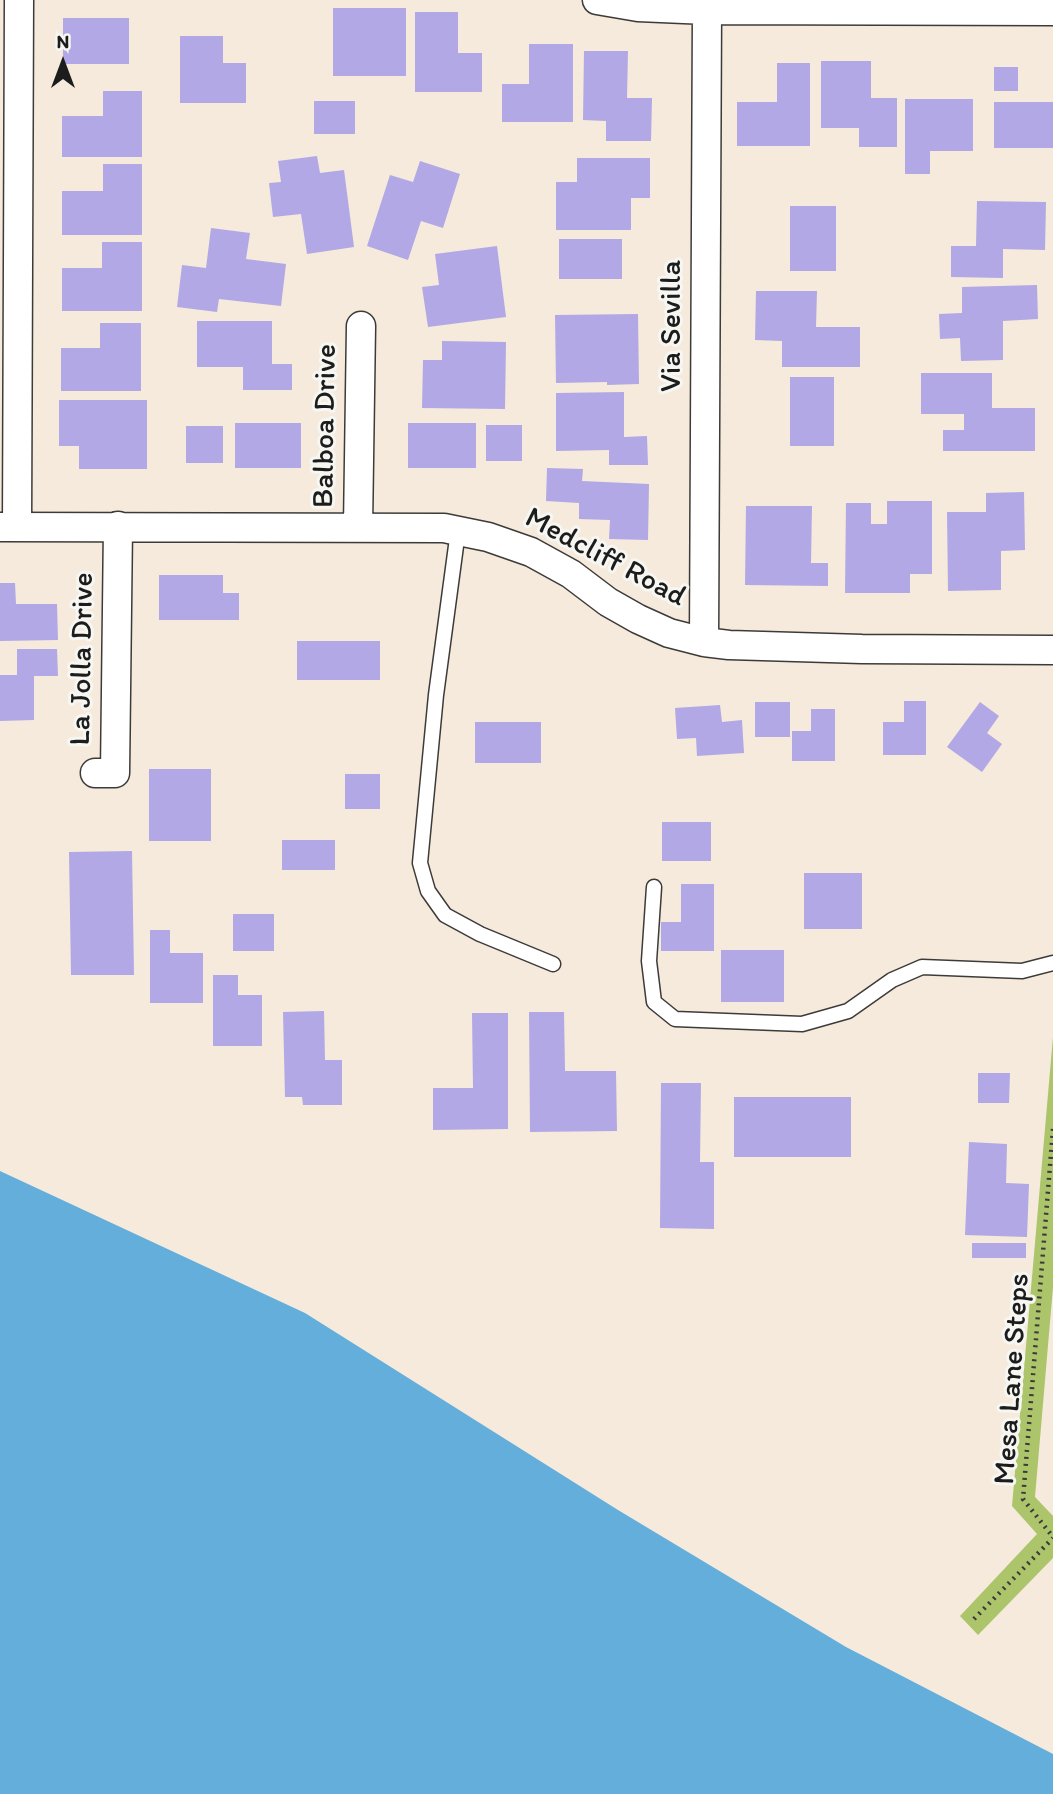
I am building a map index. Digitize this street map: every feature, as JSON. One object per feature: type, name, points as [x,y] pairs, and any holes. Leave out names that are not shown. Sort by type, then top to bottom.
[{"type":"street","points":[[9,527],[19,0]]},
{"type":"street","points":[[597,0],[638,7],[707,10],[1053,11]]},
{"type":"street","name":"Via Sevilla","points":[[704,642],[707,10]]},
{"type":"street","name":"Balboa Drive","points":[[358,527],[361,326]]},
{"type":"street","name":"La Jolla Drive","points":[[94,772],[115,772],[118,526]]},
{"type":"street","name":"Medcliff Road","points":[[9,527],[444,528],[488,537],[531,552],[571,574],[608,602],[638,619],[669,633],[704,642],[862,649],[1053,650]]},
{"type":"lane","points":[[458,531],[436,695],[420,863],[428,891],[446,915],[480,934],[553,964]]},
{"type":"lane","points":[[654,887],[649,961],[654,1002],[675,1019],[802,1024],[848,1011],[892,980],[922,967],[1022,971],[1053,963]]},
{"type":"path","name":"Mesa Lane Steps","points":[[974,1619],[1053,1537],[1023,1499],[1053,1129]]},
{"type":"green space","points":[[1053,1037],[1053,1287],[1035,1497],[1053,1516],[1053,1558],[978,1635],[960,1616],[1037,1534],[1012,1506]]},
{"type":"water","points":[[0,1171],[305,1313],[618,1510],[846,1647],[1053,1754],[1053,1794],[0,1794]]},
{"type":"building","points":[[333,8],[406,8],[406,76],[333,76]]},
{"type":"building","points":[[415,12],[458,12],[458,53],[482,53],[482,92],[415,92]]},
{"type":"building","points":[[63,18],[129,18],[129,64],[63,64]]},
{"type":"building","points":[[180,36],[223,36],[223,63],[246,63],[246,103],[180,103]]},
{"type":"building","points":[[529,44],[573,44],[573,122],[502,122],[502,84],[529,84]]},
{"type":"building","points":[[584,51],[628,51],[627,98],[652,98],[651,141],[606,141],[606,121],[583,120]]},
{"type":"building","points":[[821,61],[871,61],[871,98],[897,98],[897,147],[859,147],[859,128],[821,128]]},
{"type":"building","points":[[777,63],[810,63],[810,146],[737,146],[737,102],[777,102]]},
{"type":"building","points":[[994,67],[1018,67],[1018,91],[994,91]]},
{"type":"building","points":[[103,91],[142,91],[142,157],[62,157],[62,116],[103,116]]},
{"type":"building","points":[[905,99],[973,99],[973,151],[930,151],[930,174],[905,174]]},
{"type":"building","points":[[314,101],[355,101],[355,134],[314,134]]},
{"type":"building","points":[[994,102],[1053,102],[1053,148],[994,148]]},
{"type":"building","points":[[317,156],[320,173],[344,170],[354,247],[307,254],[301,214],[273,217],[269,183],[281,182],[278,161]]},
{"type":"building","points":[[577,158],[650,158],[650,198],[631,198],[631,230],[556,230],[556,182],[577,182]]},
{"type":"building","points":[[420,161],[460,174],[443,228],[421,221],[408,260],[367,246],[390,175],[413,182]]},
{"type":"building","points":[[103,164],[142,164],[142,235],[62,235],[62,191],[103,191]]},
{"type":"building","points":[[977,201],[1046,202],[1045,250],[1003,249],[1003,278],[951,277],[951,246],[976,246]]},
{"type":"building","points":[[790,206],[836,206],[836,271],[790,271]]},
{"type":"building","points":[[211,228],[250,233],[246,259],[286,264],[281,306],[219,299],[217,312],[177,307],[182,265],[206,268]]},
{"type":"building","points":[[559,239],[622,239],[622,279],[559,279]]},
{"type":"building","points":[[102,242],[142,242],[142,311],[62,311],[62,268],[102,268]]},
{"type":"building","points":[[497,246],[506,317],[428,327],[422,287],[439,285],[435,254]]},
{"type":"building","points":[[1037,285],[1038,319],[1003,321],[1003,360],[961,361],[960,338],[940,339],[939,314],[962,313],[962,287]]},
{"type":"building","points":[[756,291],[817,291],[816,327],[860,327],[860,367],[782,367],[782,341],[755,340]]},
{"type":"building","points":[[638,314],[639,384],[556,383],[555,315]]},
{"type":"building","points":[[197,321],[272,321],[272,364],[292,364],[292,390],[243,390],[243,367],[197,367]]},
{"type":"building","points":[[100,323],[141,323],[141,391],[61,391],[61,348],[100,348]]},
{"type":"building","points":[[442,341],[506,342],[505,409],[422,408],[423,360],[442,360]]},
{"type":"building","points":[[921,373],[992,373],[992,408],[1035,408],[1035,451],[943,451],[943,430],[964,430],[964,414],[921,414]]},
{"type":"building","points":[[790,377],[834,377],[834,446],[790,446]]},
{"type":"building","points":[[624,392],[624,437],[647,436],[648,465],[609,465],[609,450],[556,451],[556,393]]},
{"type":"building","points":[[59,400],[147,400],[147,469],[79,469],[79,446],[59,446]]},
{"type":"building","points":[[235,423],[301,423],[301,468],[235,468]]},
{"type":"building","points":[[408,423],[476,423],[476,468],[408,468]]},
{"type":"building","points":[[486,425],[522,425],[522,461],[486,461]]},
{"type":"building","points":[[186,426],[223,426],[223,463],[186,463]]},
{"type":"building","points":[[547,468],[583,469],[582,481],[649,484],[648,540],[609,539],[610,520],[579,519],[579,503],[546,501]]},
{"type":"building","points":[[1024,492],[1025,550],[1001,551],[1001,590],[948,591],[947,512],[986,512],[986,493]]},
{"type":"building","points":[[887,501],[932,501],[932,574],[910,574],[910,593],[845,593],[846,503],[871,503],[871,524],[887,524]]},
{"type":"building","points":[[746,506],[812,506],[811,563],[828,563],[828,586],[745,585]]},
{"type":"building","points":[[159,575],[223,575],[223,593],[239,593],[239,620],[159,620]]},
{"type":"building","points":[[0,583],[15,583],[16,604],[57,604],[58,640],[0,641]]},
{"type":"building","points":[[297,641],[380,641],[380,680],[297,680]]},
{"type":"building","points":[[17,649],[57,649],[58,676],[34,676],[34,720],[0,721],[0,675],[17,675]]},
{"type":"building","points":[[904,701],[926,701],[926,755],[883,755],[883,722],[904,722]]},
{"type":"building","points":[[755,702],[790,702],[790,737],[755,737]]},
{"type":"building","points":[[980,702],[999,716],[987,733],[1002,744],[982,772],[947,747]]},
{"type":"building","points":[[720,705],[722,722],[742,720],[744,753],[697,756],[696,738],[677,739],[675,708]]},
{"type":"building","points":[[811,709],[835,709],[835,761],[792,761],[792,731],[811,731]]},
{"type":"building","points":[[475,722],[541,722],[541,763],[475,763]]},
{"type":"building","points":[[149,769],[211,769],[211,841],[149,841]]},
{"type":"building","points":[[345,774],[380,774],[380,809],[345,809]]},
{"type":"building","points":[[662,822],[711,822],[711,861],[662,861]]},
{"type":"building","points":[[282,840],[335,840],[335,870],[282,870]]},
{"type":"building","points":[[132,851],[134,975],[71,975],[69,852]]},
{"type":"building","points":[[804,873],[862,873],[862,929],[804,929]]},
{"type":"building","points":[[681,884],[714,884],[714,951],[661,951],[661,922],[681,922]]},
{"type":"building","points":[[233,914],[274,914],[274,951],[233,951]]},
{"type":"building","points":[[150,930],[170,930],[170,953],[203,953],[203,1003],[150,1003]]},
{"type":"building","points":[[721,950],[784,950],[784,1002],[721,1002]]},
{"type":"building","points":[[213,975],[238,975],[238,995],[262,995],[262,1046],[213,1046]]},
{"type":"building","points":[[324,1011],[325,1060],[342,1060],[342,1105],[303,1105],[302,1097],[285,1097],[283,1012]]},
{"type":"building","points":[[529,1012],[564,1012],[565,1071],[616,1071],[617,1131],[530,1132]]},
{"type":"building","points":[[472,1013],[508,1013],[508,1129],[433,1130],[433,1088],[473,1088]]},
{"type":"building","points":[[978,1073],[1010,1073],[1009,1103],[978,1103]]},
{"type":"building","points":[[661,1083],[701,1083],[700,1162],[714,1162],[714,1229],[660,1228]]},
{"type":"building","points":[[734,1097],[851,1097],[851,1157],[734,1157]]},
{"type":"building","points":[[969,1142],[1007,1144],[1006,1183],[1029,1184],[1027,1237],[965,1235]]},
{"type":"building","points":[[972,1243],[1026,1243],[1026,1258],[972,1258]]}]
